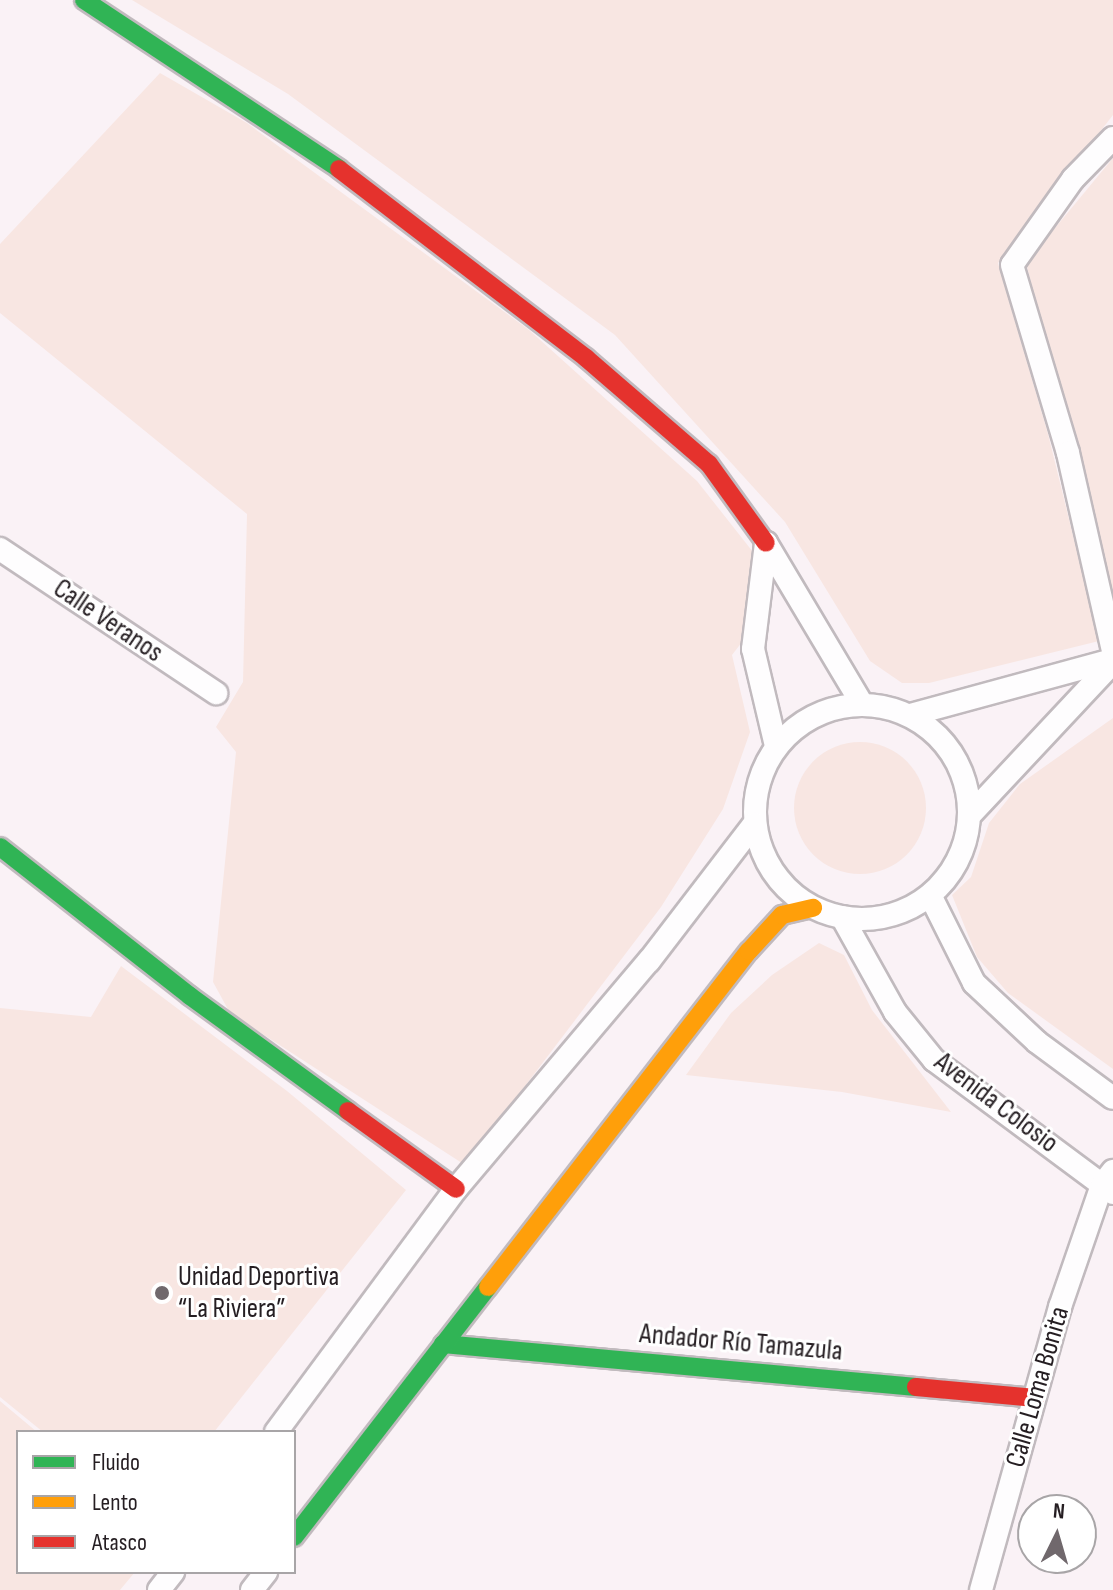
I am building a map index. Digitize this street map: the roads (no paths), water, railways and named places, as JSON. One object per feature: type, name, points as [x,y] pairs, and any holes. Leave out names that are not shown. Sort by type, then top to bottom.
[{"type":"street","points":[[84,0],[343,172],[586,358],[709,464],[766,543],[862,704]]},
{"type":"street","points":[[1113,138],[1073,179],[1012,265],[1068,453],[1113,651]]},
{"type":"street","points":[[766,543],[753,649],[776,746]]},
{"type":"street","name":"Calle Veranos","points":[[0,549],[216,693]]},
{"type":"street","points":[[910,715],[1113,661]]},
{"type":"street","points":[[970,815],[1113,661]]},
{"type":"street","points":[[862,704],[910,715],[935,733],[955,757],[967,785],[970,815],[957,859],[930,895],[888,915],[842,917],[813,908],[784,887],[764,858],[754,824],[754,796],[776,746],[819,714],[862,704]]},
{"type":"street","points":[[277,1430],[456,1189],[649,961],[754,824]]},
{"type":"street","points":[[0,847],[190,996],[456,1189]]},
{"type":"street","points":[[930,895],[974,983],[1037,1042],[1113,1098]]},
{"type":"street","points":[[296,1534],[749,951],[782,915],[813,908]]},
{"type":"street","name":"Avenida Colosio","points":[[842,917],[895,1012],[934,1060],[1109,1183]]},
{"type":"street","name":"Calle Loma Bonita","points":[[981,1590],[1035,1398],[1109,1183]]},
{"type":"street","name":"Andador Río Tamazula","points":[[443,1344],[1035,1398]]},
{"type":"street","points":[[159,1590],[171,1574]]},
{"type":"street","points":[[252,1590],[264,1574]]},
{"type":"place","name":"Unidad Deportiva “La Riviera”","points":[[162,1293]]}]
